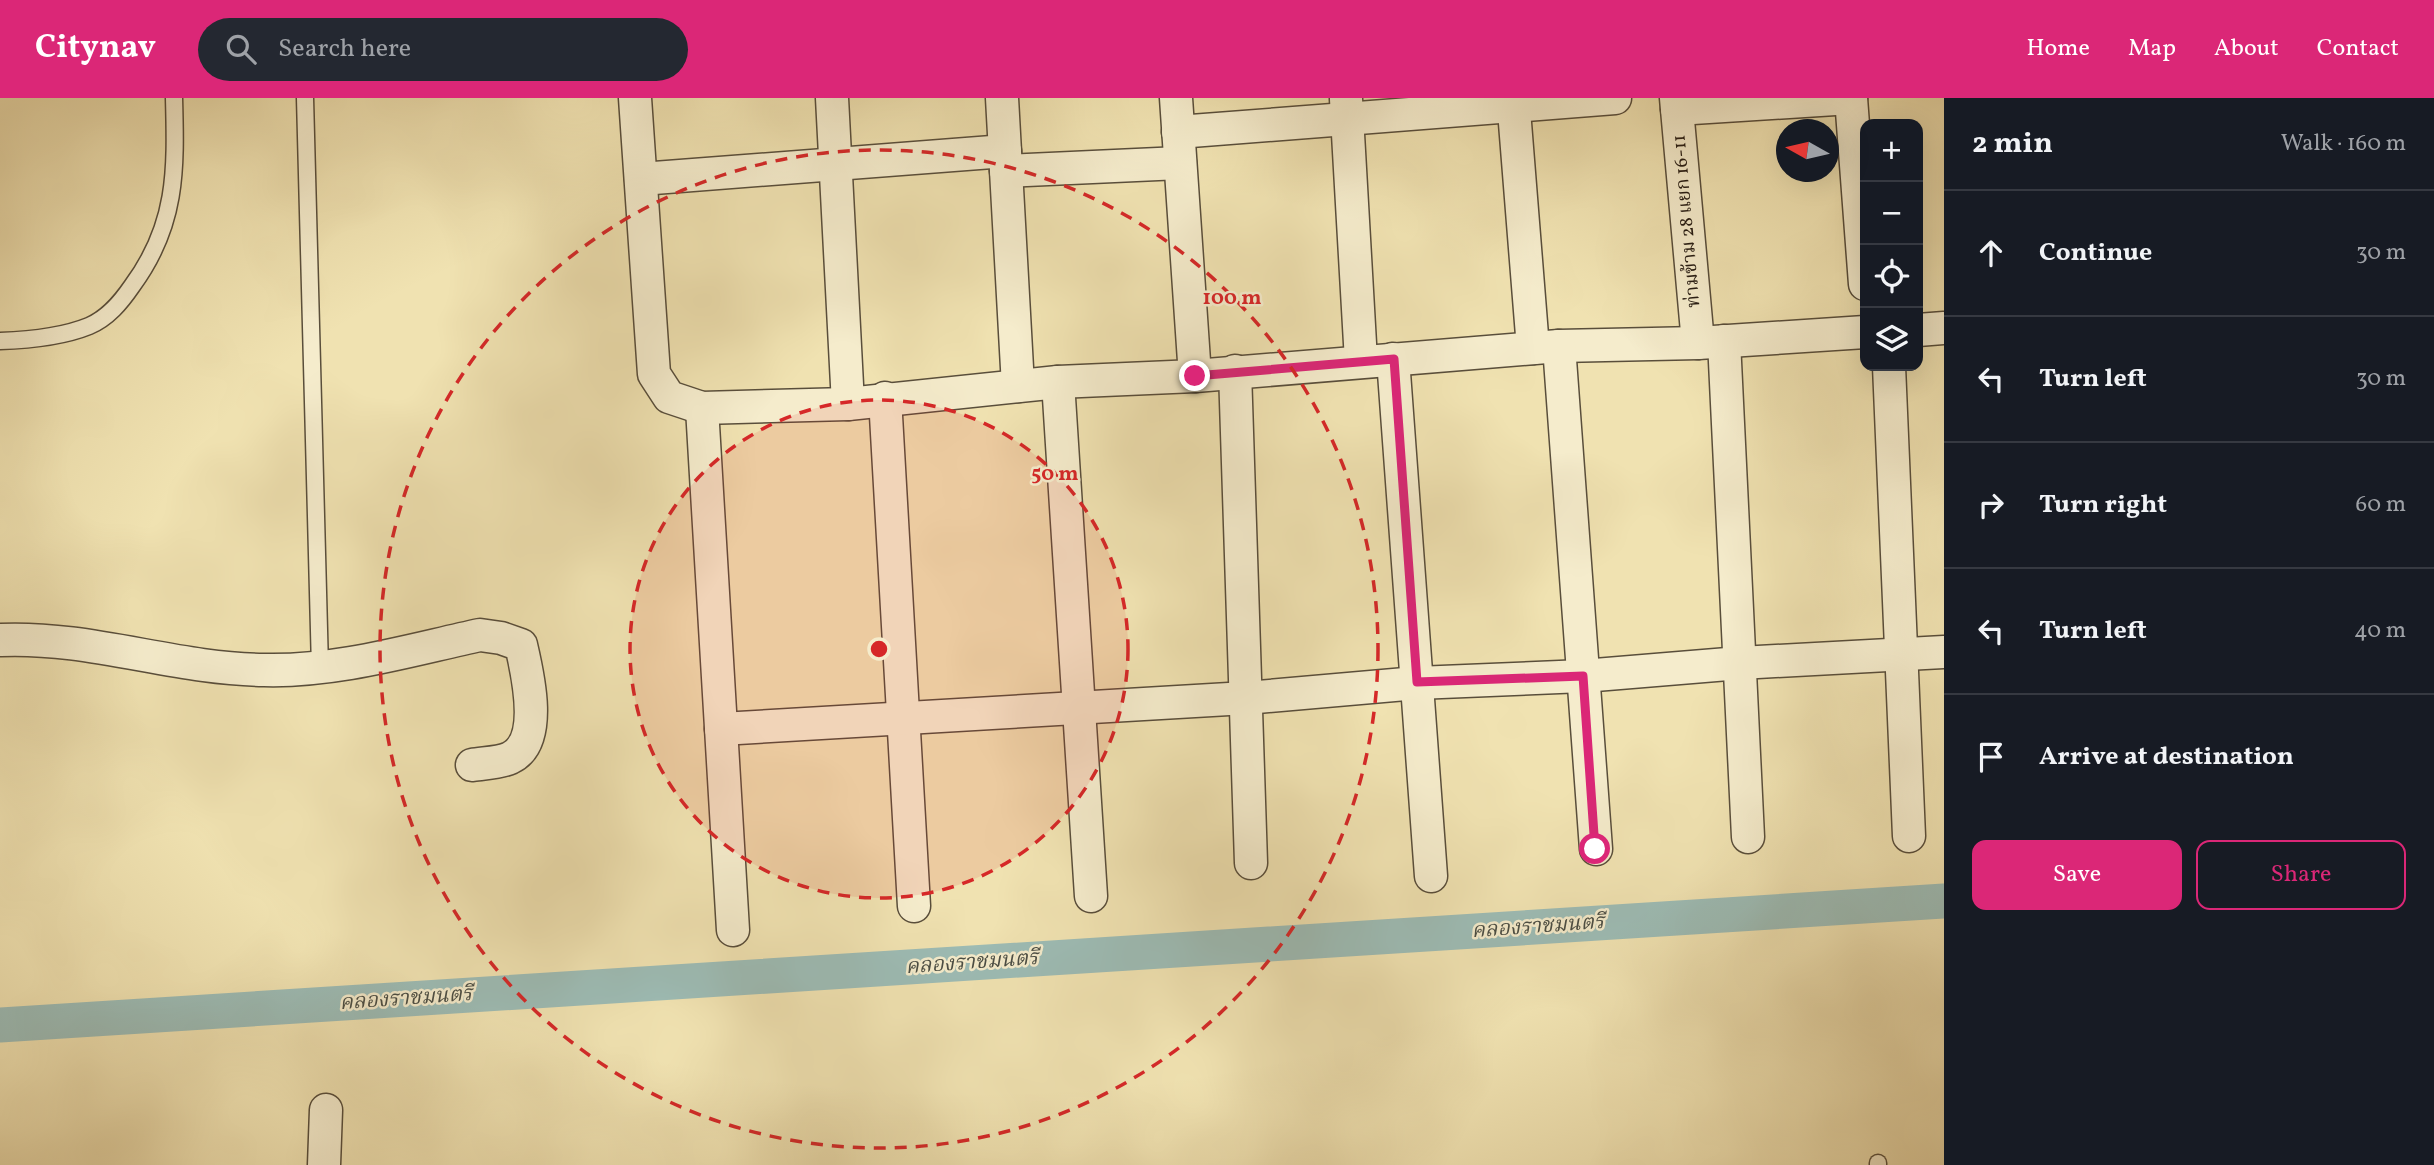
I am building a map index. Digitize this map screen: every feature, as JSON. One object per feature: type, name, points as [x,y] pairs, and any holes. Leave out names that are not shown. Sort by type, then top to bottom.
[{"type":"street","points":[[635,98],[654,374],[669,397],[702,408],[848,404],[885,398],[1058,382],[1195,376],[1546,347],[1711,342],[1860,332]]},
{"type":"street","points":[[832,98],[848,404]]},
{"type":"street","points":[[1002,98],[1018,386]]},
{"type":"street","points":[[1175,98],[1195,376]]},
{"type":"street","points":[[1178,132],[1347,109],[1615,98]]},
{"type":"street","points":[[1676,104],[1851,98],[1862,245]]},
{"type":"street","points":[[1513,101],[1546,347],[1583,676],[1595,849]]},
{"type":"street","name":"ท่ามข้าม 28 แยก 16-11","points":[[1676,104],[1711,342],[1740,663],[1748,837]]},
{"type":"street","points":[[1347,109],[1362,361]]},
{"type":"street","points":[[640,179],[835,165],[1006,161],[1180,163]]},
{"type":"street","points":[[1923,330],[1944,328]]},
{"type":"street","points":[[1394,359],[1431,876]]},
{"type":"street","points":[[1235,371],[1251,863]]},
{"type":"street","points":[[1889,371],[1909,836]]},
{"type":"street","points":[[1058,382],[1091,896]]},
{"type":"street","points":[[885,398],[914,906]]},
{"type":"street","points":[[702,408],[733,930]]},
{"type":"street","points":[[0,640],[57,640],[219,667],[265,671],[320,668],[480,635],[501,638],[521,645],[532,728],[524,748],[509,759],[472,765]]},
{"type":"street","points":[[721,729],[1245,698],[1417,682],[1583,676],[1740,663],[1944,652]]},
{"type":"street","points":[[324,1165],[326,1110]]},
{"type":"lane","points":[[0,341],[60,335],[92,325],[117,307],[146,267],[161,239],[172,204],[174,98]]},
{"type":"lane","points":[[305,98],[320,668]]},
{"type":"waterway","name":"คลองราชมนตรี","points":[[0,1025],[1944,901]]},
{"type":"route","points":[[1195,376],[1394,359],[1417,682],[1583,676],[1595,849]]}]
